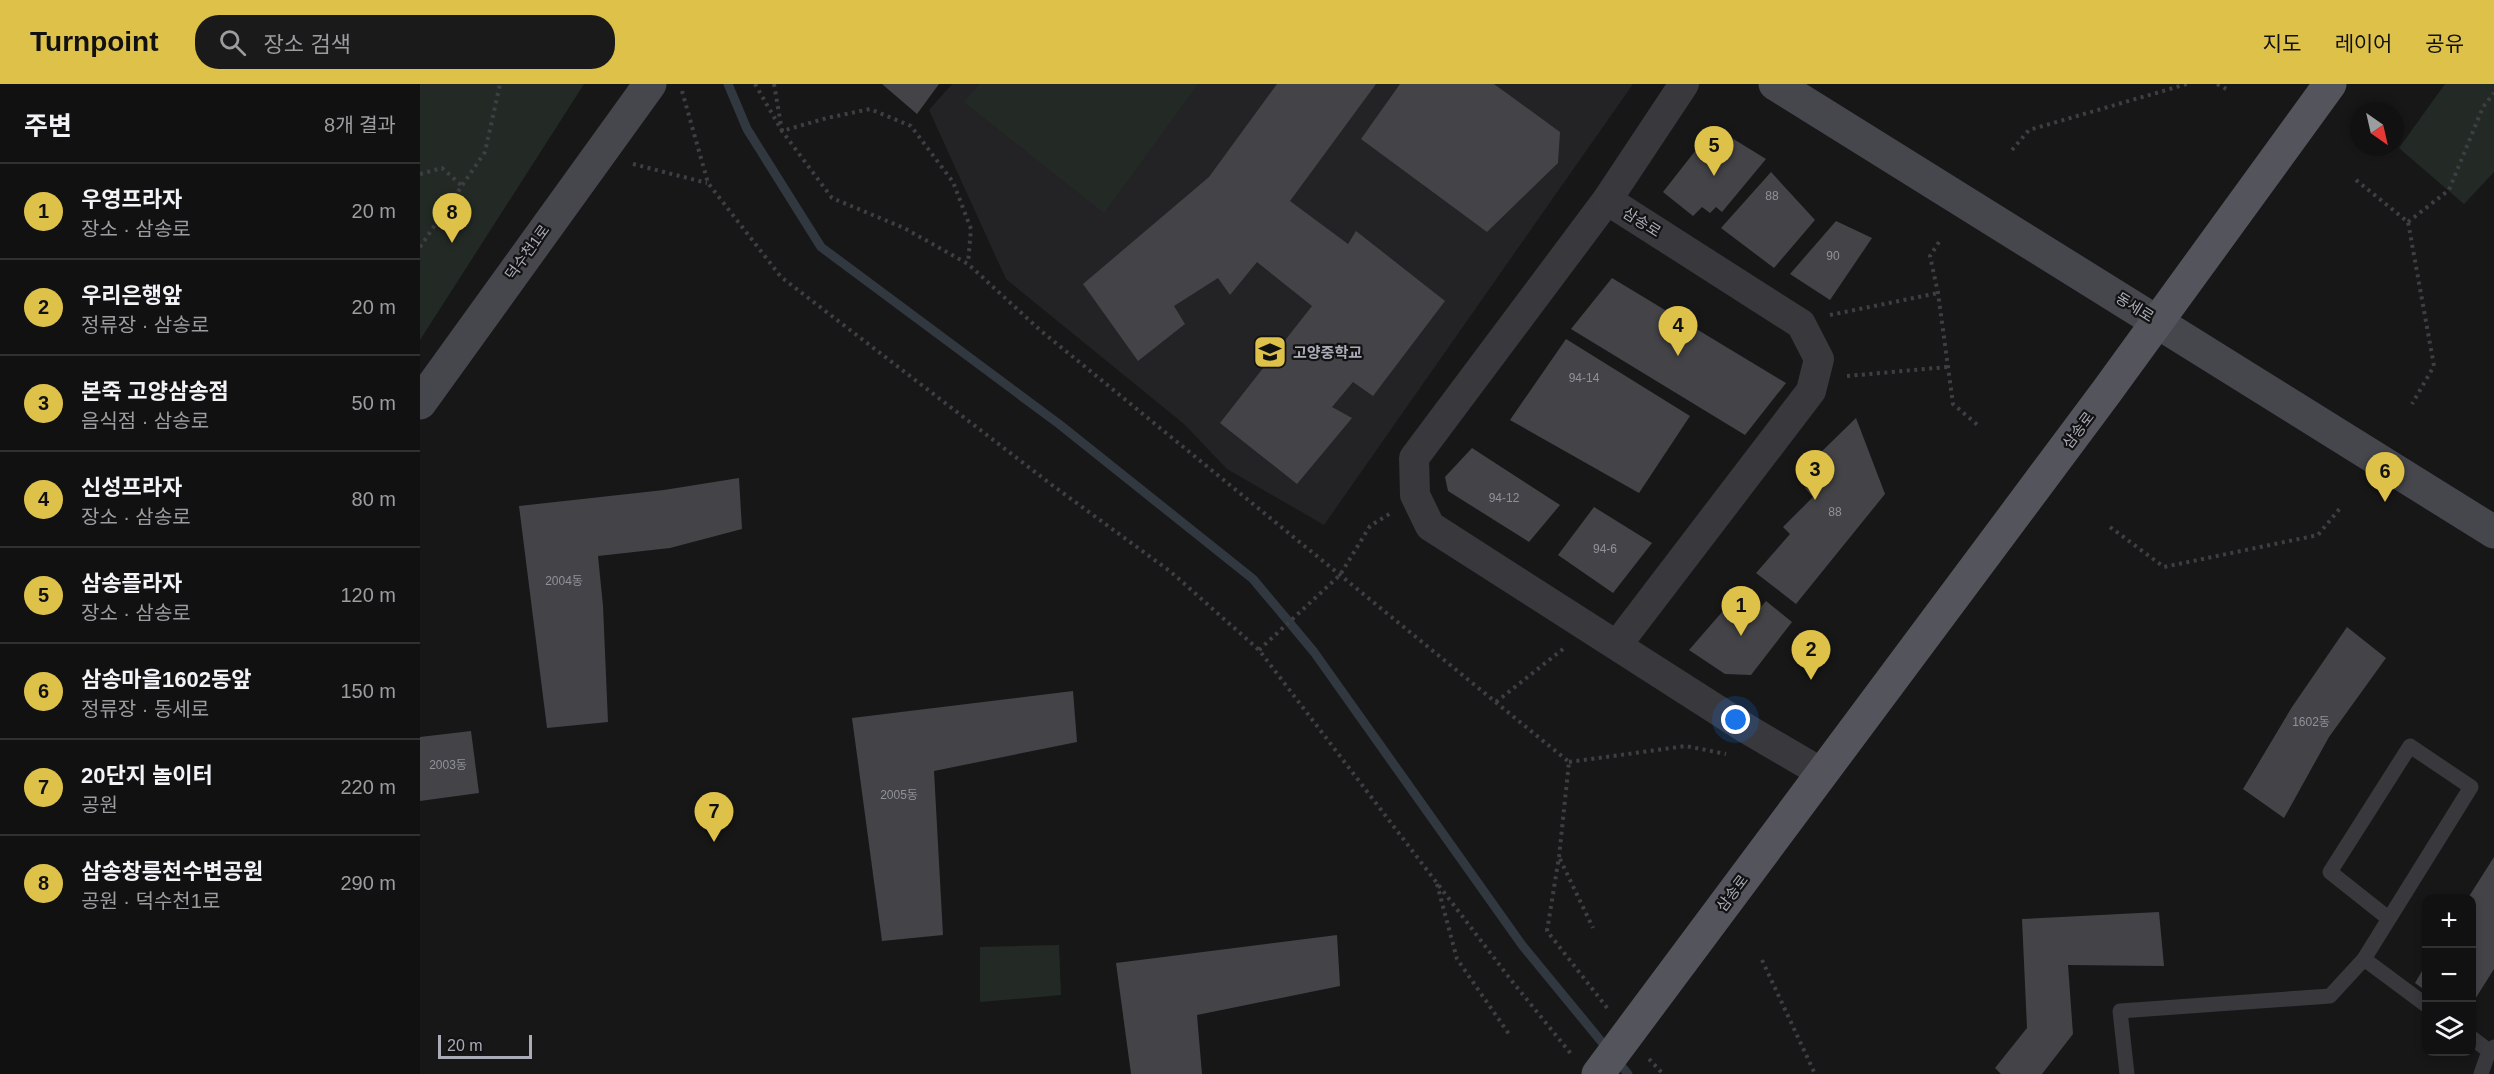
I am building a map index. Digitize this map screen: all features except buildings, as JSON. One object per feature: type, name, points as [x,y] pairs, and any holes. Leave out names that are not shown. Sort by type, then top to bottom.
[{"type":"main road","name":"동세로","points":[[1775,84],[2494,532]]},
{"type":"main road","name":"삼송로","points":[[1586,1065],[1822,773],[2093,411],[2330,84]]},
{"type":"main road","name":"덕수천1로","points":[[420,403],[642,93]]},
{"type":"street","name":"삼송로","points":[[1684,84],[1607,200],[1413,458],[1415,495],[1430,526],[1748,729],[1822,773]]},
{"type":"street","name":"삼송로","points":[[1607,200],[1801,324],[1819,359],[1811,392],[1617,645]]},
{"type":"lane","points":[[2127,1074],[2120,1011],[2330,996],[2364,958],[2471,787],[2410,746],[2330,872],[2388,918]]},
{"type":"lane","points":[[2364,958],[2423,1002]]},
{"type":"lane","points":[[2476,1040],[2492,1049],[2481,1074]]},
{"type":"path","points":[[420,247],[485,152],[500,84]]},
{"type":"path","points":[[681,84],[708,183],[781,277],[1052,485],[1171,572],[1259,650],[1511,980],[1586,1065]]},
{"type":"path","points":[[754,84],[782,131],[832,198],[904,228],[968,264],[1040,330],[1569,762],[1686,746],[1730,755]]},
{"type":"path","points":[[774,84],[782,131]]},
{"type":"path","points":[[2012,150],[2029,130],[2187,84]]},
{"type":"path","points":[[2217,84],[2230,91]]},
{"type":"path","points":[[2408,222],[2450,190],[2483,107],[2494,93]]},
{"type":"path","points":[[782,131],[870,109],[910,126],[953,182],[971,230],[968,264]]},
{"type":"path","points":[[630,163],[708,183]]},
{"type":"path","points":[[420,174],[442,168],[461,185]]},
{"type":"path","points":[[2356,180],[2408,222],[2434,366],[2412,404]]},
{"type":"path","points":[[1939,242],[1930,256],[1938,293],[1953,404],[1980,427]]},
{"type":"path","points":[[1830,315],[1938,293]]},
{"type":"path","points":[[1841,377],[1947,368]]},
{"type":"path","points":[[2110,527],[2164,567],[2318,535],[2341,507]]},
{"type":"path","points":[[1259,650],[1340,574],[1371,526],[1394,511]]},
{"type":"path","points":[[1496,702],[1566,646]]},
{"type":"path","points":[[1569,762],[1559,857],[1547,931],[1628,1015]]},
{"type":"path","points":[[1559,857],[1593,928]]},
{"type":"path","points":[[1436,880],[1457,959],[1511,1038]]},
{"type":"path","points":[[1762,960],[1815,1074]]},
{"type":"path","points":[[1649,1058],[1663,1074]]},
{"type":"shaded area","points":[[420,84],[584,84],[420,340]]},
{"type":"shaded area","name":"고양중학교","points":[[952,84],[1633,84],[1324,525],[1227,469],[1184,424],[1006,279],[929,110]]},
{"type":"shaded area","points":[[980,84],[1198,84],[1104,213],[964,102]]},
{"type":"shaded area","points":[[2445,84],[2494,84],[2494,172],[2464,204],[2404,152],[2404,141]]},
{"type":"shaded area","points":[[1059,945],[1061,995],[980,1002],[980,947]]},
{"type":"waterway","points":[[728,84],[747,129],[821,247],[1059,424],[1253,579],[1314,652],[1522,945],[1628,1074]]},
{"type":"place","name":"삼송플라자","points":[[1714,176]]},
{"type":"place","name":"삼송창릉천수변공원","points":[[452,243]]},
{"type":"place","name":"고양중학교","points":[[1270,352]]},
{"type":"place","name":"신성프라자","points":[[1678,356]]},
{"type":"place","name":"본죽 고양삼송점","points":[[1815,500]]},
{"type":"place","name":"삼송마을1602동앞","points":[[2385,502]]},
{"type":"place","name":"우영프라자","points":[[1741,636]]},
{"type":"place","name":"우리은행앞","points":[[1811,680]]},
{"type":"place","name":"20단지 놀이터","points":[[714,842]]}]
